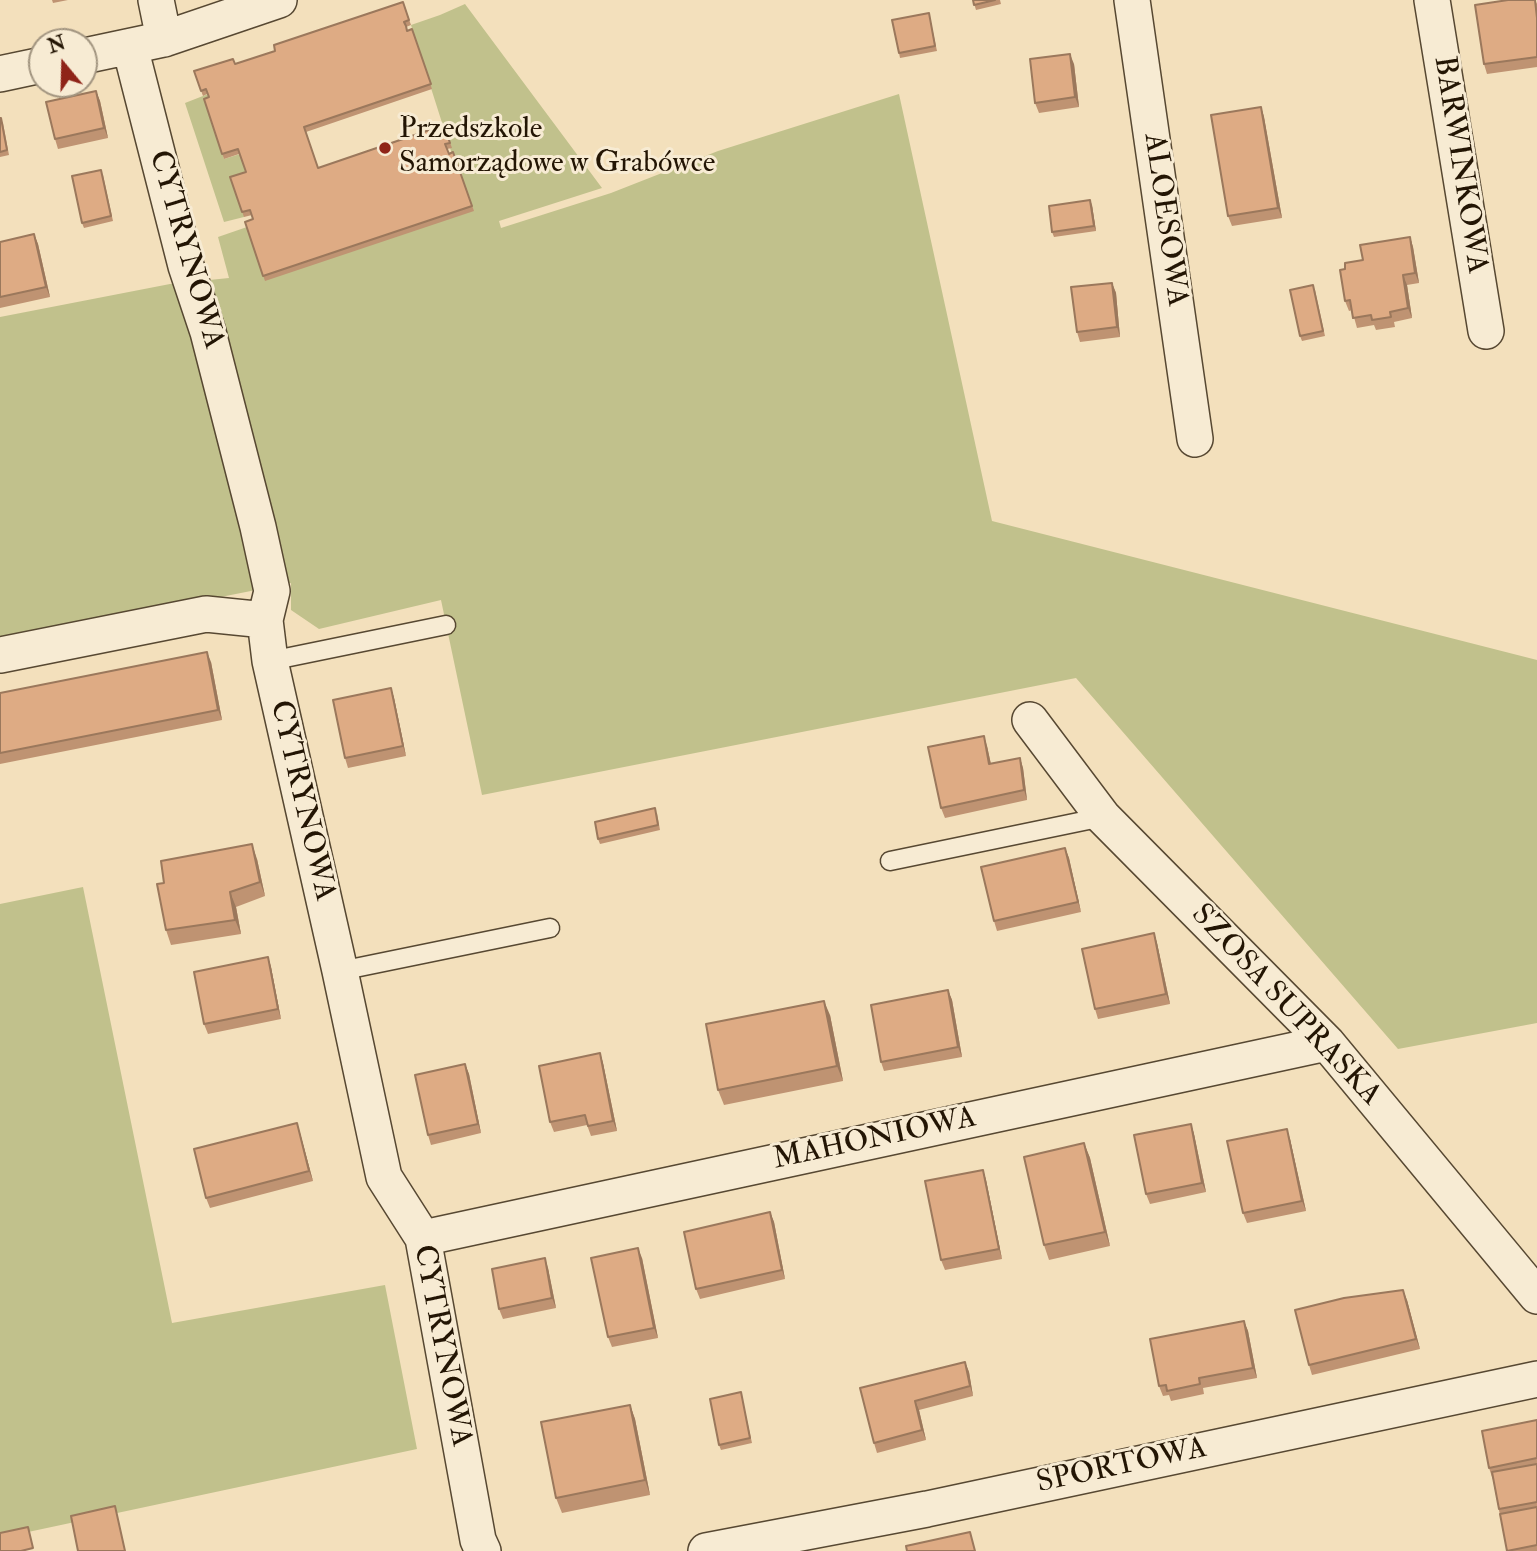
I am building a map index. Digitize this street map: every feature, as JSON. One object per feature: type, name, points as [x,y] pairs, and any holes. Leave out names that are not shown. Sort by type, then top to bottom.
[{"type":"street","points":[[156,0],[164,38]]},
{"type":"street","points":[[98,54],[164,38],[279,0]]},
{"type":"street","name":"ALOESOWA","points":[[1132,0],[1195,439]]},
{"type":"street","name":"BARWINKOWA","points":[[1432,0],[1486,331]]},
{"type":"street","name":"CYTRYNOWA","points":[[130,47],[186,266],[208,332],[258,527],[272,591],[265,620],[270,661],[384,1177],[423,1238],[478,1540],[483,1551]]},
{"type":"street","points":[[0,74],[28,68]]},
{"type":"street","points":[[0,655],[206,614],[265,620]]},
{"type":"street","name":"SZOSA SUPRASKA","points":[[1030,720],[1103,817],[1327,1043],[1537,1296]]},
{"type":"street","name":"MAHONIOWA","points":[[423,1238],[1327,1043]]},
{"type":"street","name":"SPORTOWA","points":[[706,1551],[940,1506],[1537,1379]]},
{"type":"lane","points":[[270,661],[446,625]]},
{"type":"lane","points":[[890,861],[1103,817]]},
{"type":"lane","points":[[340,971],[550,928]]},
{"type":"green space","points":[[465,4],[602,188],[499,221],[501,228],[611,193],[718,151],[899,94],[992,521],[1537,660],[1537,1023],[1398,1049],[1076,678],[482,795],[441,600],[319,629],[291,610],[291,583],[0,641],[0,317],[170,284],[229,278],[218,237],[247,227],[470,211],[411,25]]},
{"type":"green space","points":[[208,94],[224,159],[240,154],[247,177],[244,217],[224,222],[185,103]]},
{"type":"green space","points":[[83,887],[172,1323],[385,1285],[417,1449],[0,1538],[0,904]]},
{"type":"building","points":[[973,0],[995,0],[974,5]]},
{"type":"building","points":[[1508,0],[1535,0],[1537,57],[1484,64],[1475,5]]},
{"type":"building","points":[[403,2],[409,20],[404,22],[407,31],[412,29],[431,84],[304,127],[318,168],[444,125],[450,143],[445,144],[449,154],[453,152],[472,206],[263,276],[245,222],[253,219],[250,210],[242,212],[230,177],[246,172],[238,149],[222,154],[204,99],[209,97],[206,89],[201,91],[194,71],[233,59],[235,64],[275,51],[274,45]]},
{"type":"building","points":[[929,13],[935,46],[899,53],[892,20]]},
{"type":"building","points":[[1070,54],[1075,97],[1035,103],[1030,59]]},
{"type":"building","points":[[64,98],[98,98],[104,128],[55,139],[46,102]]},
{"type":"building","points":[[1261,107],[1278,208],[1228,216],[1211,115]]},
{"type":"building","points":[[0,118],[7,150],[0,152]]},
{"type":"building","points":[[101,170],[111,216],[82,223],[72,176]]},
{"type":"building","points":[[1090,200],[1094,226],[1052,232],[1049,206]]},
{"type":"building","points":[[34,234],[46,287],[0,297],[0,242]]},
{"type":"building","points":[[1410,237],[1415,273],[1403,275],[1408,308],[1390,312],[1391,317],[1372,320],[1371,315],[1353,318],[1350,300],[1345,301],[1340,270],[1345,269],[1345,263],[1363,260],[1360,245]]},
{"type":"building","points":[[1112,283],[1117,327],[1077,332],[1071,287]]},
{"type":"building","points":[[1313,285],[1323,331],[1300,336],[1290,290]]},
{"type":"building","points":[[207,652],[218,710],[0,753],[0,693]]},
{"type":"building","points":[[391,688],[403,746],[345,758],[333,700]]},
{"type":"building","points":[[984,736],[989,764],[1020,758],[1024,790],[941,808],[928,747]]},
{"type":"building","points":[[655,808],[658,825],[598,839],[595,822]]},
{"type":"building","points":[[252,844],[260,882],[230,892],[235,920],[166,930],[157,884],[164,883],[161,861]]},
{"type":"building","points":[[1065,848],[1078,902],[994,921],[981,867]]},
{"type":"building","points":[[1154,933],[1166,994],[1095,1009],[1082,949]]},
{"type":"building","points":[[268,957],[278,1009],[204,1024],[194,972]]},
{"type":"building","points":[[948,990],[958,1047],[881,1062],[871,1005]]},
{"type":"building","points":[[824,1001],[837,1066],[718,1090],[706,1024]]},
{"type":"building","points":[[600,1053],[613,1121],[588,1126],[585,1115],[550,1122],[539,1066]]},
{"type":"building","points":[[465,1064],[478,1124],[428,1135],[415,1075]]},
{"type":"building","points":[[297,1123],[309,1171],[206,1198],[194,1149]]},
{"type":"building","points":[[1191,1124],[1202,1183],[1146,1194],[1134,1135]]},
{"type":"building","points":[[1287,1129],[1302,1201],[1243,1213],[1227,1141]]},
{"type":"building","points":[[1084,1143],[1105,1232],[1044,1245],[1024,1157]]},
{"type":"building","points":[[983,1170],[999,1249],[941,1260],[925,1181]]},
{"type":"building","points":[[770,1212],[782,1270],[696,1289],[684,1232]]},
{"type":"building","points":[[638,1248],[654,1328],[608,1337],[591,1258]]},
{"type":"building","points":[[545,1258],[552,1298],[499,1309],[492,1269]]},
{"type":"building","points":[[1403,1290],[1416,1339],[1309,1365],[1295,1310],[1344,1298]]},
{"type":"building","points":[[1244,1321],[1253,1368],[1199,1378],[1200,1384],[1167,1391],[1166,1385],[1159,1386],[1150,1339]]},
{"type":"building","points":[[965,1362],[970,1386],[915,1401],[922,1430],[874,1443],[860,1388]]},
{"type":"building","points":[[741,1392],[750,1438],[719,1445],[710,1399]]},
{"type":"building","points":[[630,1405],[645,1480],[556,1498],[541,1422]]},
{"type":"building","points":[[1537,1420],[1537,1458],[1489,1468],[1482,1431]]},
{"type":"building","points":[[1537,1464],[1537,1502],[1499,1509],[1492,1472]]},
{"type":"building","points":[[115,1506],[125,1551],[78,1551],[71,1516]]},
{"type":"building","points":[[1537,1507],[1537,1545],[1507,1551],[1500,1514]]},
{"type":"building","points":[[28,1527],[33,1548],[0,1551],[0,1533]]},
{"type":"building","points":[[970,1532],[975,1551],[907,1551],[906,1546]]},
{"type":"place","name":"Przedszkole Samorządowe w Grabówce","points":[[385,148]]}]
